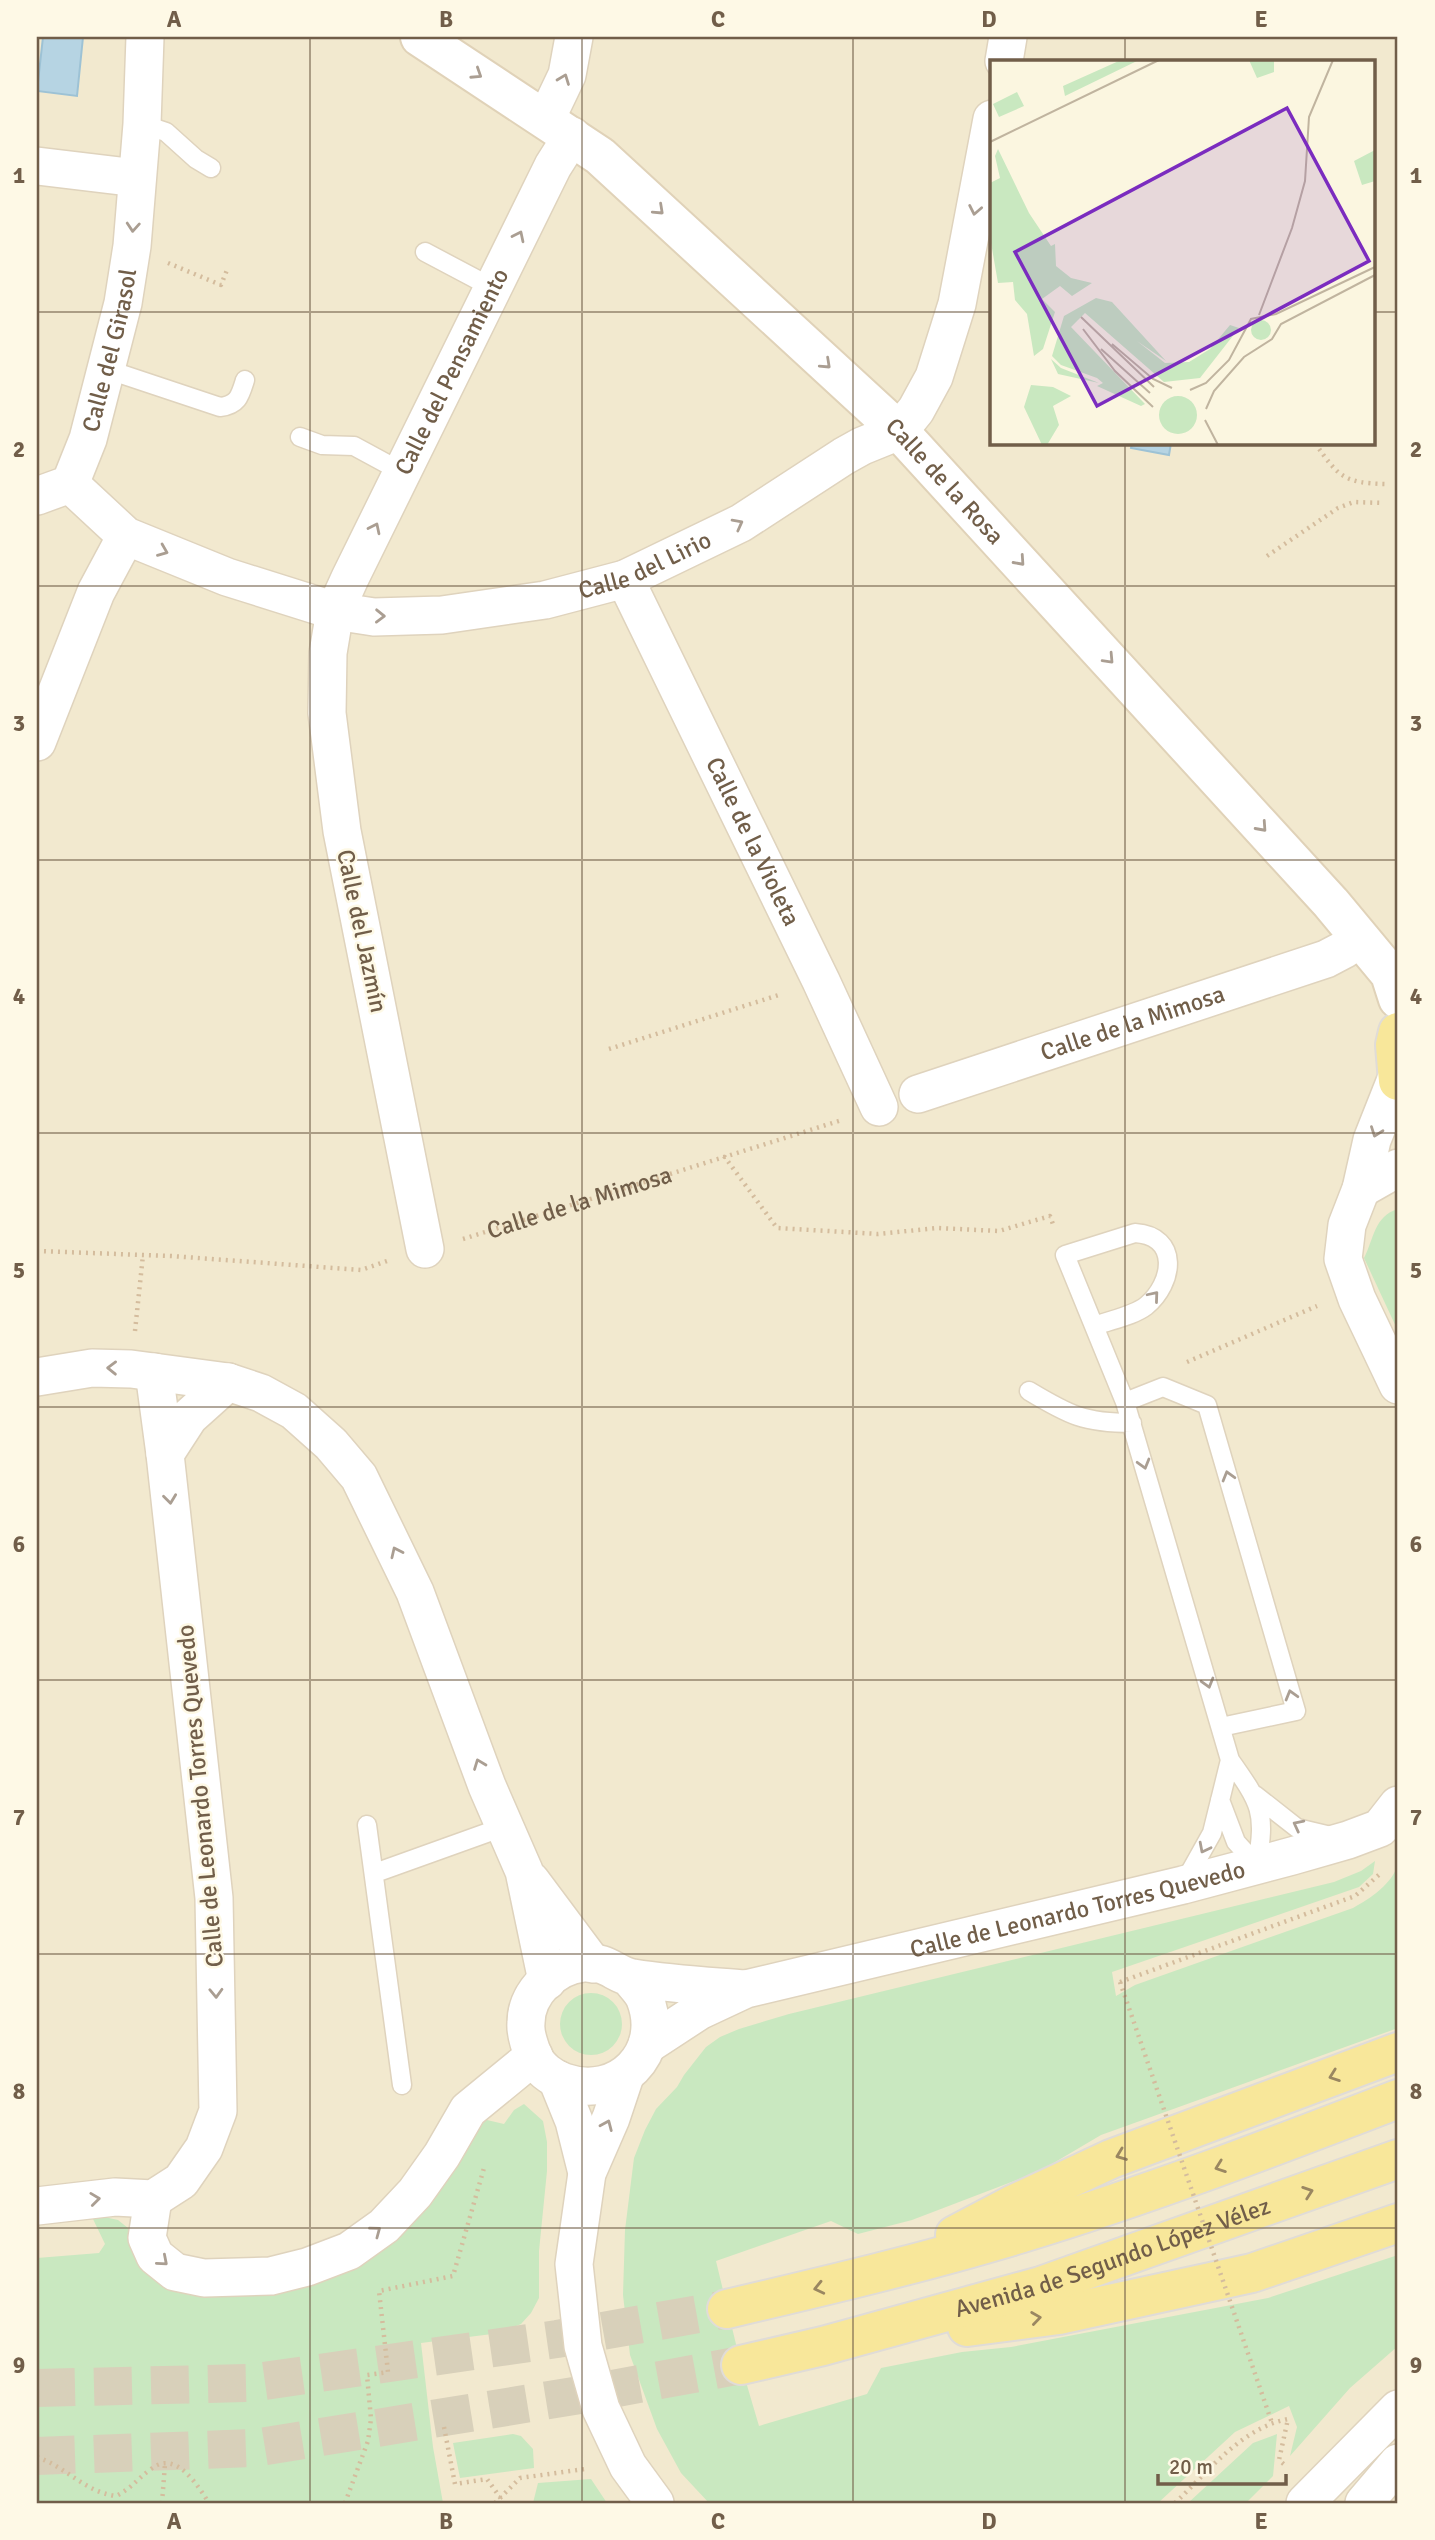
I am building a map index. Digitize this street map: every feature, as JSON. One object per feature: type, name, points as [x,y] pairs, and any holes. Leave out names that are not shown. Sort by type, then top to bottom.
[{"type":"main road","points":[[1398,1032],[1395,1045],[1398,1079]]},
{"type":"main road","name":"Avenida de Segundo López Vélez","points":[[886,2272],[1012,2205],[1111,2159],[1398,2052]]},
{"type":"main road","name":"Avenida de Segundo López Vélez","points":[[726,2309],[886,2272],[1019,2234],[1167,2186],[1398,2099]]},
{"type":"main road","name":"Avenida de Segundo López Vélez","points":[[741,2365],[823,2346],[1041,2286],[1398,2159]]},
{"type":"main road","name":"Avenida de Segundo López Vélez","points":[[823,2346],[1059,2315],[1252,2273],[1398,2224]]},
{"type":"street","name":"Calle del Girasol","points":[[53,490],[88,439],[123,303],[132,246],[142,124],[145,37]]},
{"type":"street","name":"Calle de la Rosa","points":[[420,37],[600,156],[899,431],[1331,903],[1390,974],[1398,999]]},
{"type":"street","name":"Calle del Pensamiento","points":[[335,611],[553,166],[574,37]]},
{"type":"street","points":[[1003,60],[1008,37]]},
{"type":"street","points":[[899,431],[916,410],[934,377],[957,304],[990,130]]},
{"type":"street","points":[[37,166],[136,178]]},
{"type":"street","name":"Calle del Lirio","points":[[53,490],[126,536],[249,585],[335,611],[374,617],[442,615],[545,600],[625,579],[741,523],[844,456],[899,431]]},
{"type":"street","points":[[37,742],[96,592],[126,536]]},
{"type":"street","name":"Calle de la Violeta","points":[[625,579],[821,981],[879,1107]]},
{"type":"street","name":"Calle del Jazmín","points":[[335,611],[328,653],[327,713],[342,831],[438,1246]]},
{"type":"street","name":"Calle de la Mimosa","points":[[918,1094],[1326,959],[1345,949]]},
{"type":"street","points":[[1398,1079],[1372,1140],[1361,1189],[1347,1225],[1343,1259],[1357,1299],[1398,1385]]},
{"type":"street","points":[[1361,1189],[1398,1168]]},
{"type":"street","points":[[37,1377],[92,1368],[154,1372],[228,1382],[261,1393],[294,1411],[331,1444],[359,1477],[415,1592],[487,1786],[524,1871],[547,1981]]},
{"type":"street","name":"Calle de Leonardo Torres Quevedo","points":[[153,2199],[181,2180],[204,2148],[218,2111],[214,1898],[154,1372]]},
{"type":"street","points":[[165,1454],[189,1416],[228,1382]]},
{"type":"street","name":"Calle de Leonardo Torres Quevedo","points":[[647,2045],[699,2011],[746,1989],[1183,1885],[1348,1840],[1380,1828],[1398,1805]]},
{"type":"street","points":[[524,1871],[593,1964]]},
{"type":"street","points":[[545,2068],[579,2088],[603,2086],[625,2076],[639,2062],[647,2045],[651,2021],[645,1997],[629,1977],[608,1965],[584,1962],[561,1968],[535,1991],[526,2024],[545,2068],[574,2121],[587,2173]]},
{"type":"street","name":"Calle de Leonardo Torres Quevedo","points":[[629,1977],[746,1989]]},
{"type":"street","points":[[37,2206],[115,2197],[153,2199],[147,2238],[155,2256],[175,2272],[204,2278],[271,2276],[349,2251],[384,2226],[415,2193],[442,2155],[468,2110],[545,2068]]},
{"type":"street","points":[[625,2076],[611,2118],[587,2173],[575,2263],[583,2346],[601,2409],[628,2466],[655,2503]]},
{"type":"street","points":[[1298,2488],[1398,2409]]},
{"type":"street","points":[[1364,2503],[1398,2463]]},
{"type":"lane","points":[[142,124],[166,132],[196,159],[211,168]]},
{"type":"lane","points":[[425,252],[493,288]]},
{"type":"lane","points":[[106,369],[220,407],[231,406],[239,399],[246,380]]},
{"type":"lane","points":[[300,437],[322,445],[354,446],[402,472]]},
{"type":"lane","points":[[1095,1326],[1143,1308],[1158,1294],[1169,1270],[1167,1253],[1147,1234],[1135,1233],[1065,1255],[1132,1423],[1230,1760],[1255,1795],[1297,1828],[1348,1840]]},
{"type":"lane","points":[[1125,1402],[1163,1387],[1207,1405],[1296,1711],[1221,1727]]},
{"type":"lane","points":[[1028,1391],[1069,1415],[1102,1423],[1132,1423]]},
{"type":"lane","points":[[1183,1885],[1212,1833],[1230,1760]]},
{"type":"lane","points":[[1255,1795],[1263,1828],[1257,1865]]},
{"type":"lane","points":[[1220,1800],[1236,1842],[1257,1865]]},
{"type":"lane","points":[[367,1825],[402,2085]]},
{"type":"lane","points":[[375,1873],[506,1826]]},
{"type":"path","points":[[132,246],[221,285],[227,270]]},
{"type":"path","points":[[1316,444],[1334,470],[1349,480],[1385,484]]},
{"type":"path","points":[[1266,556],[1338,508],[1354,502],[1383,503]]},
{"type":"path","points":[[609,1049],[821,981]]},
{"type":"path","name":"Calle de la Mimosa","points":[[438,1246],[828,1124]]},
{"type":"path","points":[[724,1156],[778,1228],[878,1234],[937,1227],[999,1231],[1050,1216],[1065,1255]]},
{"type":"path","points":[[37,1251],[143,1255],[361,1270],[375,1265]]},
{"type":"path","points":[[134,1342],[143,1255]]},
{"type":"path","points":[[1163,1387],[1175,1368],[1318,1305]]},
{"type":"path","points":[[1272,2423],[1120,1982],[1354,1896],[1381,1873],[1385,1861]]},
{"type":"path","points":[[345,2503],[368,2441],[371,2419],[367,2375],[388,2372],[379,2291],[453,2276],[486,2161]]},
{"type":"path","points":[[1175,2503],[1241,2440],[1272,2423],[1288,2419],[1279,2460],[1298,2488]]},
{"type":"path","points":[[444,2427],[455,2484],[487,2479],[504,2503]]},
{"type":"path","points":[[37,2457],[55,2465],[93,2491],[116,2496],[138,2483],[152,2467],[165,2464],[181,2468],[209,2503]]},
{"type":"path","points":[[162,2503],[165,2464]]},
{"type":"path","points":[[495,2503],[520,2478],[596,2468]]},
{"type":"shaded area","points":[[37,37],[1398,37],[1398,2503],[37,2503]]},
{"type":"green space","points":[[1398,1209],[1398,1331],[1364,1258],[1379,1223],[1390,1212]]},
{"type":"green space","points":[[1375,1861],[1373,1874],[1359,1887],[1112,1972],[1116,1996],[1135,1985],[1353,1908],[1386,1884],[1398,1864],[1398,2028],[1101,2135],[1040,2171],[912,2220],[858,2234],[831,2221],[716,2261],[759,2426],[867,2394],[881,2368],[962,2352],[1011,2347],[1268,2298],[1398,2255],[1398,2346],[1350,2388],[1290,2456],[1297,2427],[1289,2406],[1235,2432],[1158,2503],[709,2503],[681,2473],[657,2429],[630,2355],[623,2295],[625,2230],[634,2158],[645,2130],[656,2109],[677,2087],[706,2047],[739,2029],[789,2014],[1334,1882],[1361,1871]]},
{"type":"green space","points":[[591,1993],[613,2002],[622,2024],[613,2046],[591,2055],[569,2046],[560,2024],[569,2002]]},
{"type":"green space","points":[[524,2104],[543,2121],[547,2142],[547,2171],[539,2251],[539,2298],[521,2324],[500,2333],[421,2343],[433,2447],[443,2503],[37,2503],[37,2258],[99,2253],[105,2244],[92,2217],[100,2216],[118,2220],[128,2228],[134,2243],[153,2271],[301,2281],[482,2114],[487,2120],[504,2124],[514,2110]]},
{"type":"green space","points":[[513,2434],[521,2436],[533,2449],[534,2468],[460,2478],[453,2443]]},
{"type":"green space","points":[[1277,2434],[1273,2476],[1246,2503],[1188,2503],[1253,2443]]},
{"type":"green space","points":[[591,2479],[607,2503],[533,2503],[538,2483]]},
{"type":"water","points":[[43,37],[83,37],[77,96],[37,91]]},
{"type":"water","points":[[1132,444],[1171,444],[1169,455],[1131,448]]},
{"type":"tunnel","points":[[37,2388],[250,2383],[557,2339],[727,2309]]},
{"type":"tunnel","points":[[37,2456],[254,2448],[580,2395],[741,2365]]}]
